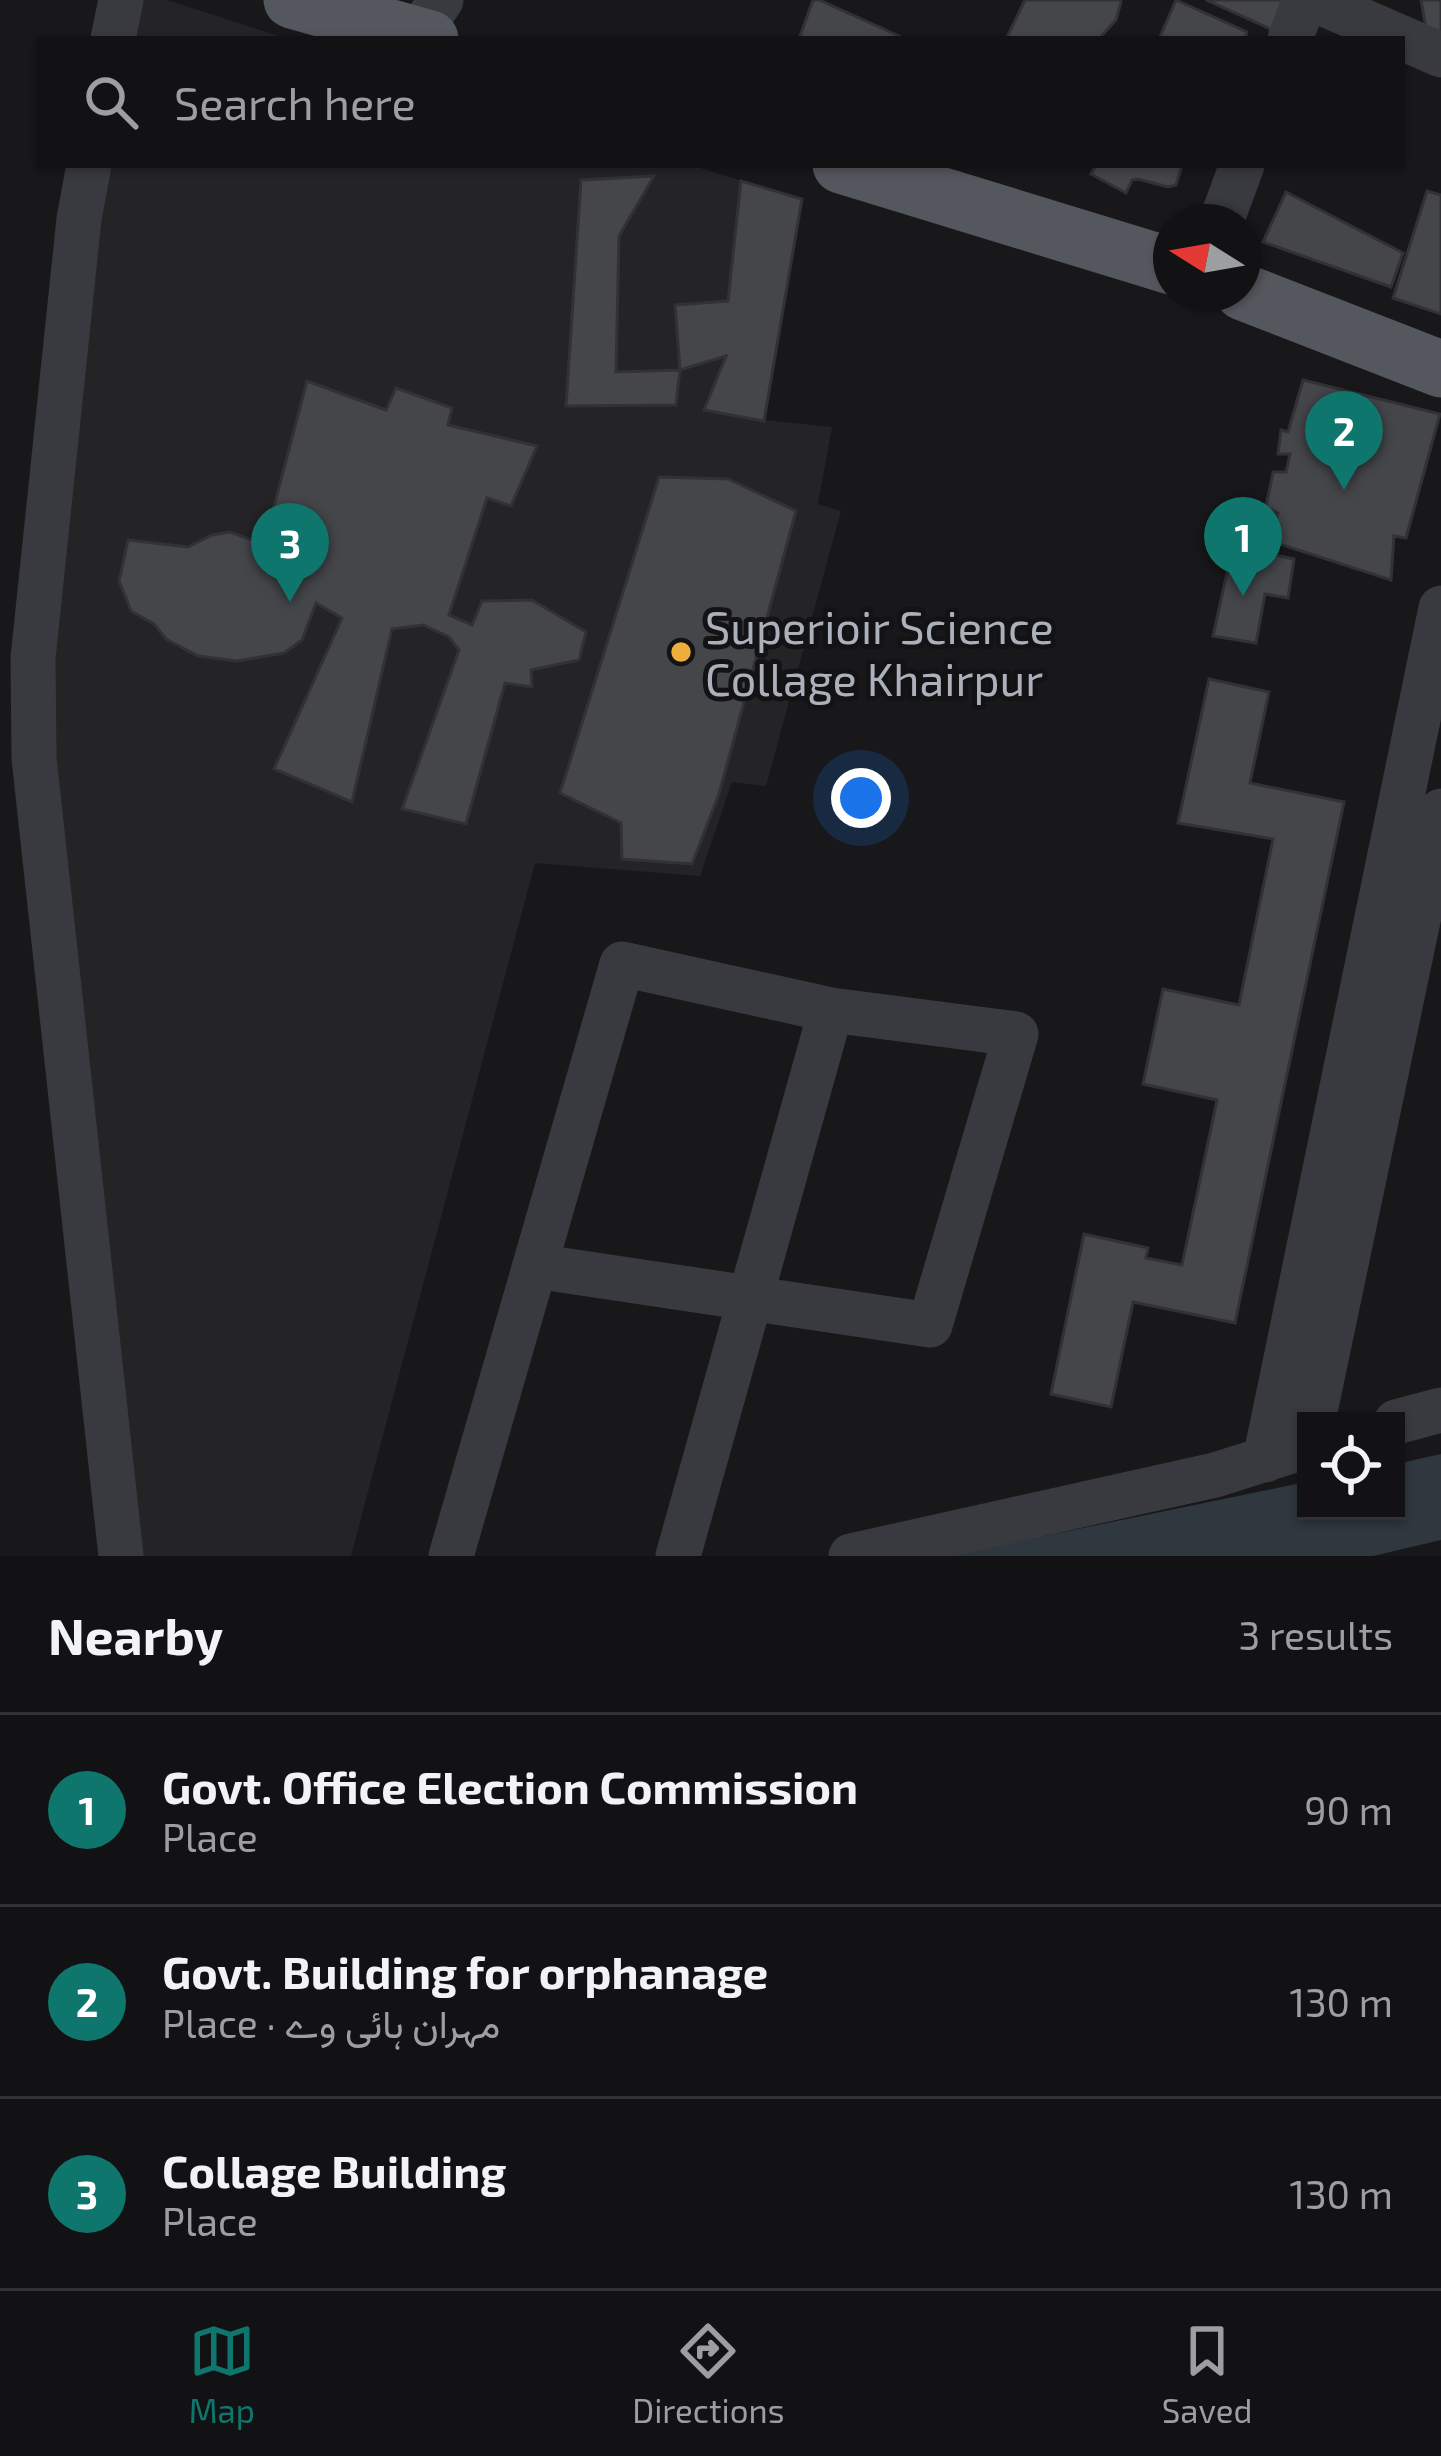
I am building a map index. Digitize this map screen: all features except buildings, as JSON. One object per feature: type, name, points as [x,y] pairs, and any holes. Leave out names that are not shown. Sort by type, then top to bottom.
[{"type":"main road","points":[[292,0],[429,25]]},
{"type":"main road","points":[[851,168],[1153,260]]},
{"type":"main road","points":[[1261,299],[1441,369]]},
{"type":"street","points":[[114,36],[121,0]]},
{"type":"street","points":[[1291,36],[1305,0]]},
{"type":"street","points":[[1315,0],[1397,36]]},
{"type":"street","points":[[1405,39],[1441,55]]},
{"type":"street","points":[[88,168],[79,219],[33,658],[34,758],[121,1556]]},
{"type":"street","points":[[1228,204],[1241,168]]},
{"type":"street","points":[[851,1556],[1216,1475],[1285,1453],[1441,608]]},
{"type":"street","points":[[1315,1412],[1441,811]]},
{"type":"street","points":[[452,1556],[622,964],[831,1010],[1016,1034],[930,1325],[535,1267]]},
{"type":"street","points":[[678,1556],[831,1010]]},
{"type":"street","points":[[1405,1420],[1441,1410]]},
{"type":"shaded area","points":[[122,0],[167,0],[279,36],[117,36]]},
{"type":"shaded area","points":[[101,168],[700,168],[802,199],[764,420],[832,427],[818,504],[841,511],[766,786],[732,782],[700,876],[535,863],[351,1556],[139,1556],[34,695]]},
{"type":"shaded area","points":[[1441,1454],[1441,1540],[1373,1556],[947,1556],[1297,1484],[1297,1520],[1405,1520],[1405,1462]]},
{"type":"place","name":"Govt. Building for orphanage","points":[[1344,490]]},
{"type":"place","name":"Govt. Office Election Commission","points":[[1243,596]]},
{"type":"place","name":"Collage Building","points":[[290,602]]},
{"type":"place","name":"Superioir Science Collage Khairpur","points":[[681,652]]}]
